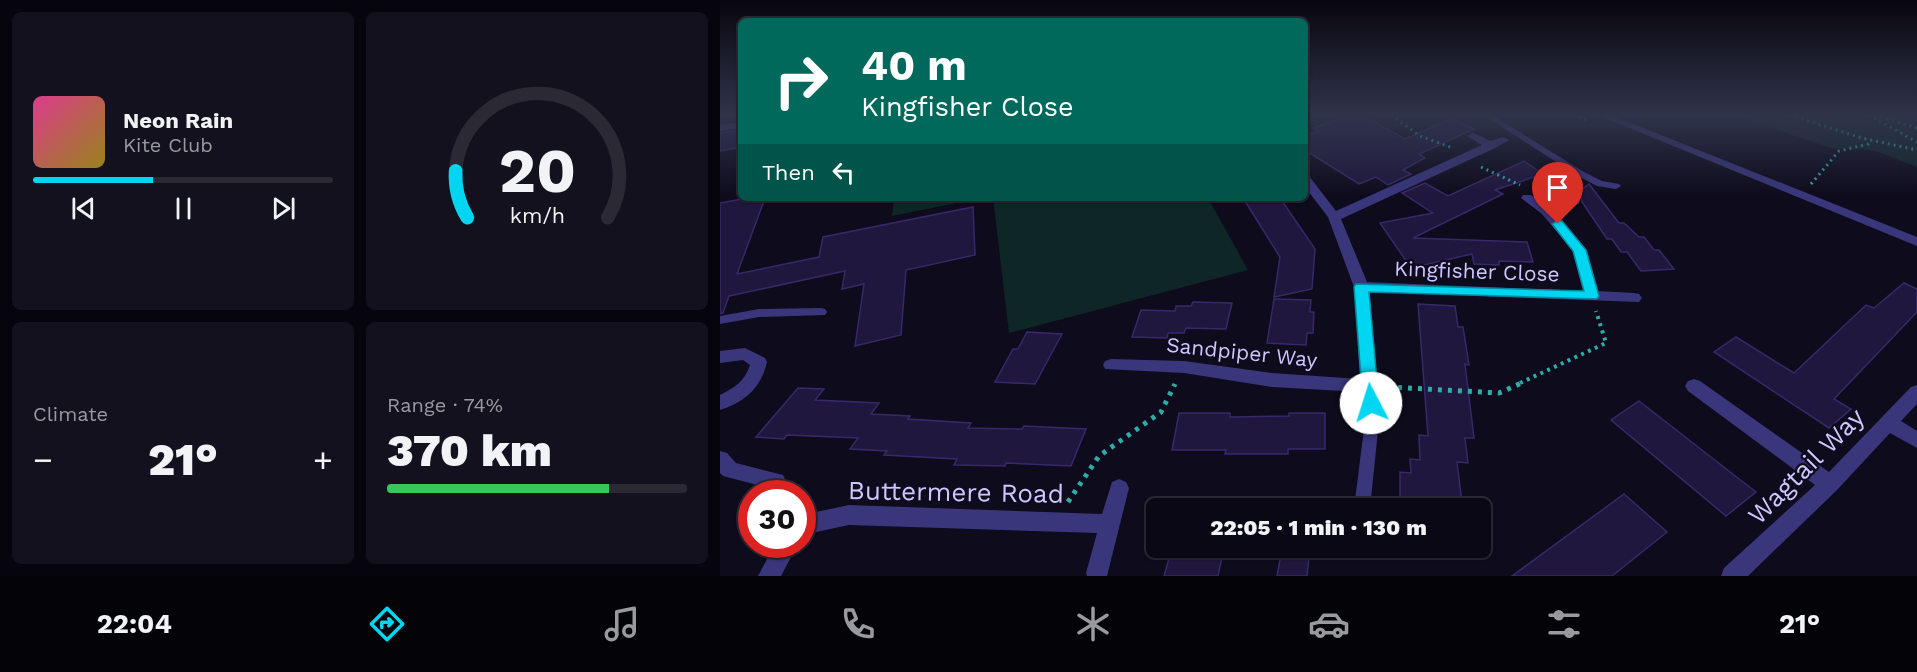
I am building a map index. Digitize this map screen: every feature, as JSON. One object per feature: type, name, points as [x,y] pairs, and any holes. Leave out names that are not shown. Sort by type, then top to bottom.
[{"type":"street","points":[[1484,142],[1491,146]]},
{"type":"street","points":[[1334,217],[1499,142]]},
{"type":"street","points":[[1669,142],[1917,243]]},
{"type":"street","points":[[1308,183],[1334,217],[1361,287],[1372,421]]},
{"type":"street","name":"Kingfisher Close","points":[[1527,198],[1547,211],[1580,250],[1592,296]]},
{"type":"street","points":[[1547,211],[1574,201]]},
{"type":"street","name":"Kingfisher Close","points":[[1361,287],[1634,298]]},
{"type":"street","points":[[720,357],[745,354],[759,362],[756,377],[737,396],[720,403]]},
{"type":"street","name":"Sandpiper Way","points":[[1111,365],[1184,367],[1272,380],[1370,386]]},
{"type":"street","points":[[1694,386],[1830,484]]},
{"type":"street","name":"Wagtail Way","points":[[1732,576],[1830,484],[1917,392]]},
{"type":"street","points":[[1888,423],[1917,440]]},
{"type":"street","points":[[720,459],[730,470],[772,480]]},
{"type":"street","points":[[1097,573],[1119,488]]},
{"type":"street","name":"Buttermere Road","points":[[816,522],[849,515],[1109,524]]},
{"type":"street","points":[[769,576],[779,558]]},
{"type":"lane","points":[[1530,142],[1600,184],[1616,186]]},
{"type":"lane","points":[[720,320],[759,313],[821,312]]},
{"type":"lane","points":[[1363,498],[1372,421]]},
{"type":"path","points":[[1810,186],[1839,152],[1870,142]]},
{"type":"path","points":[[1880,142],[1917,150]]},
{"type":"path","points":[[1370,386],[1499,393],[1606,343],[1592,296]]},
{"type":"path","points":[[1053,522],[1099,456],[1161,412],[1184,367]]},
{"type":"green space","points":[[1813,142],[1917,142],[1917,167],[1873,150],[1831,148]]},
{"type":"green space","points":[[894,201],[966,201],[892,216]]},
{"type":"green space","points":[[993,201],[1210,201],[1248,270],[1009,333]]},
{"type":"building","points":[[720,142],[738,142],[738,148],[720,151]]},
{"type":"building","points":[[1308,142],[1446,142],[1419,154],[1425,158],[1403,170],[1411,174],[1388,185],[1376,177],[1359,184],[1308,152]]},
{"type":"building","points":[[1524,161],[1543,174],[1495,190],[1503,194],[1413,238],[1527,242],[1533,262],[1499,261],[1499,265],[1474,264],[1472,254],[1411,268],[1380,223],[1433,213],[1402,193],[1425,183],[1448,196]]},
{"type":"building","points":[[1589,184],[1619,223],[1624,223],[1639,237],[1644,237],[1654,250],[1659,250],[1674,269],[1641,271],[1627,252],[1621,252],[1612,239],[1607,239],[1581,197],[1576,194]]},
{"type":"building","points":[[738,200],[764,201],[737,274],[819,257],[823,237],[973,207],[975,255],[906,270],[901,335],[855,346],[864,284],[842,289],[845,271],[729,296],[723,313],[720,314],[720,203]]},
{"type":"building","points":[[1245,201],[1282,201],[1315,249],[1312,289],[1274,297],[1280,257]]},
{"type":"building","points":[[1904,283],[1917,289],[1917,312],[1834,399],[1851,409],[1829,428],[1714,352],[1736,337],[1794,373],[1866,305],[1874,308]]},
{"type":"building","points":[[1274,299],[1311,300],[1310,312],[1314,312],[1313,333],[1307,333],[1306,345],[1267,343]]},
{"type":"building","points":[[1193,302],[1232,303],[1226,329],[1186,328],[1184,333],[1168,333],[1167,338],[1132,337],[1141,310],[1175,311],[1176,306],[1191,306]]},
{"type":"building","points":[[1418,304],[1455,306],[1458,327],[1463,327],[1469,365],[1465,364],[1474,438],[1465,438],[1468,463],[1457,462],[1461,498],[1400,498],[1400,472],[1411,473],[1410,459],[1420,460],[1419,435],[1428,436]]},
{"type":"building","points":[[1027,332],[1062,334],[1035,384],[995,382],[1013,349],[1018,349]]},
{"type":"building","points":[[798,388],[824,389],[815,400],[879,403],[871,414],[971,423],[968,428],[1022,429],[1024,426],[1086,429],[1071,466],[1006,463],[1005,466],[954,465],[957,459],[884,455],[887,451],[850,449],[858,438],[787,435],[784,439],[756,437]]},
{"type":"building","points":[[1639,401],[1756,492],[1726,516],[1611,420]]},
{"type":"building","points":[[1179,413],[1230,413],[1230,417],[1325,413],[1325,449],[1288,449],[1288,454],[1225,454],[1226,450],[1172,450]]},
{"type":"building","points":[[1624,494],[1667,532],[1612,576],[1512,576]]},
{"type":"building","points":[[1169,558],[1222,558],[1218,576],[1164,576]]},
{"type":"building","points":[[1280,558],[1309,558],[1307,576],[1277,576]]},
{"type":"route","points":[[1371,403],[1361,287],[1592,296],[1580,250],[1558,224]]}]
